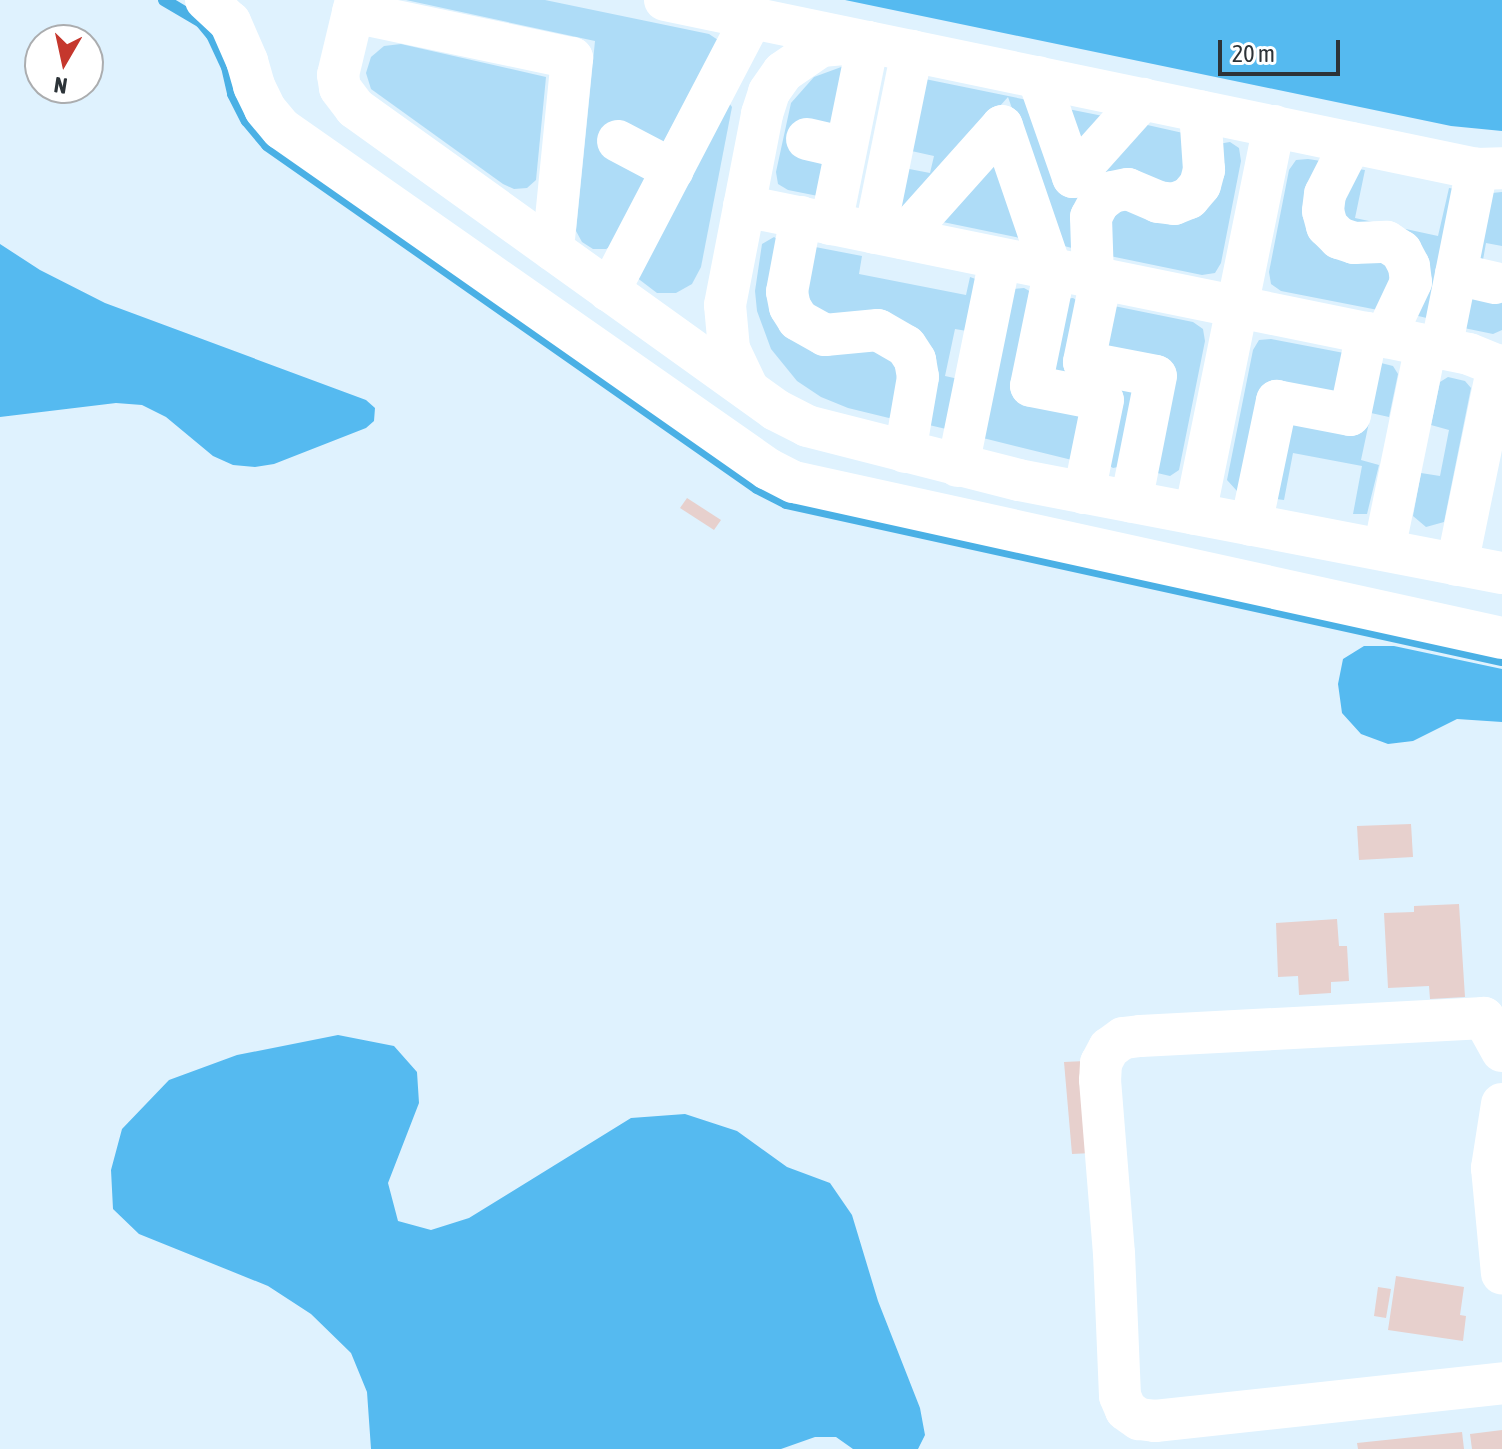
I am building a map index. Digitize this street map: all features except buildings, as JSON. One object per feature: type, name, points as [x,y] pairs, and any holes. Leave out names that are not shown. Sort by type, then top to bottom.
[{"type":"street","points":[[206,0],[230,22],[254,86],[282,129],[781,476],[822,491],[1502,638]]},
{"type":"street","points":[[665,0],[1351,143],[1490,168],[1485,266],[1433,347],[1384,550]]},
{"type":"street","points":[[553,250],[572,58],[354,6],[338,75],[346,99],[609,291],[748,390],[807,426],[958,466],[1084,493],[1502,573]]},
{"type":"street","points":[[609,291],[752,18]]},
{"type":"street","points":[[868,42],[827,143],[816,220],[787,292],[790,307],[798,320],[825,335],[878,330],[900,341],[915,360],[918,377],[905,452]]},
{"type":"street","points":[[748,390],[729,349],[725,305],[762,114],[769,92],[783,72],[821,46],[868,42]]},
{"type":"street","points":[[888,236],[910,160],[912,51]]},
{"type":"street","points":[[1038,77],[1073,177],[1143,99]]},
{"type":"street","points":[[1084,493],[1103,400],[1031,386],[1075,274],[1091,217],[1099,202],[1112,192],[1128,189],[1158,202],[1174,204],[1189,198],[1200,185],[1204,170],[1200,111]]},
{"type":"street","points":[[888,236],[1002,126],[1075,274],[1084,362],[1156,376],[1131,502]]},
{"type":"street","points":[[1195,514],[1274,126]]},
{"type":"street","points":[[618,141],[673,170]]},
{"type":"street","points":[[1251,525],[1277,401],[1350,415],[1376,335],[1411,282],[1409,266],[1401,251],[1387,242],[1354,243],[1339,238],[1327,226],[1323,211],[1325,194],[1351,143]]},
{"type":"street","points":[[744,206],[1469,354],[1500,366],[1457,565]]},
{"type":"street","points":[[958,466],[1000,259]]},
{"type":"street","points":[[1502,1051],[1484,1018],[1140,1036],[1123,1038],[1109,1048],[1101,1063],[1100,1080],[1114,1253],[1120,1396],[1126,1410],[1139,1419],[1155,1421],[1502,1383]]},
{"type":"street","points":[[1502,1104],[1497,1168],[1502,1274]]},
{"type":"shaded area","points":[[406,0],[545,0],[709,34],[718,40],[647,173],[617,243],[606,249],[593,249],[582,242],[576,231],[595,41]]},
{"type":"shaded area","points":[[845,0],[1502,0],[1502,131],[1451,126]]},
{"type":"shaded area","points":[[401,44],[546,77],[536,180],[527,188],[514,189],[503,184],[371,89],[366,73],[371,57],[384,46]]},
{"type":"shaded area","points":[[844,66],[830,153],[818,196],[788,190],[778,184],[776,172],[791,103],[814,77]]},
{"type":"shaded area","points":[[925,79],[1037,102],[1069,195],[1134,122],[1183,133],[1191,181],[1148,186],[1072,248],[1060,245],[1008,97],[903,214],[891,201],[904,168],[930,173],[934,156],[907,150]]},
{"type":"shaded area","points":[[729,103],[732,107],[701,267],[692,284],[676,293],[657,293],[636,277]]},
{"type":"shaded area","points":[[1058,107],[1113,118],[1076,160]]},
{"type":"shaded area","points":[[1230,142],[1239,148],[1241,161],[1221,263],[1215,273],[1202,275],[1110,256],[1106,208],[1155,212],[1218,144]]},
{"type":"shaded area","points":[[997,155],[1025,239],[938,221]]},
{"type":"shaded area","points":[[1296,160],[1321,161],[1317,192],[1400,268],[1378,310],[1281,291],[1271,284],[1269,272],[1289,170]]},
{"type":"shaded area","points":[[1358,169],[1365,170],[1355,218],[1438,236],[1449,188],[1455,189],[1431,319],[1414,315],[1420,283],[1355,234],[1334,197]]},
{"type":"shaded area","points":[[1502,192],[1502,246],[1486,243],[1483,260],[1502,265],[1502,330],[1493,334],[1464,328],[1473,269],[1492,193]]},
{"type":"shaded area","points":[[774,237],[780,241],[774,292],[903,365],[896,416],[889,418],[848,408],[821,397],[797,381],[771,349],[757,311],[755,291],[762,244]]},
{"type":"shaded area","points":[[0,244],[40,270],[105,303],[366,400],[375,408],[374,421],[366,428],[274,464],[255,467],[233,465],[213,456],[166,417],[142,405],[116,403],[0,417]]},
{"type":"shaded area","points":[[810,246],[862,256],[859,274],[966,295],[970,277],[981,281],[973,332],[955,329],[945,376],[963,380],[946,429],[929,425],[930,376],[816,319],[801,279]]},
{"type":"shaded area","points":[[1024,288],[1033,293],[1020,393],[1083,406],[1072,460],[979,437],[1014,289]]},
{"type":"shaded area","points":[[1073,298],[1081,303],[1073,369],[1136,382],[1123,466],[1113,468],[1105,463],[1113,394],[1051,381],[1064,299]]},
{"type":"shaded area","points":[[1114,306],[1193,322],[1203,329],[1205,341],[1179,470],[1170,476],[1153,472],[1167,369],[1097,346]]},
{"type":"shaded area","points":[[1271,339],[1344,353],[1345,396],[1270,390],[1237,491],[1227,480],[1253,350],[1259,340]]},
{"type":"shaded area","points":[[1377,362],[1393,366],[1398,374],[1389,417],[1371,413],[1361,460],[1379,465],[1367,514],[1353,514],[1362,466],[1293,453],[1284,500],[1276,499],[1282,421],[1357,426]]},
{"type":"shaded area","points":[[1448,377],[1465,381],[1471,388],[1444,522],[1426,527],[1413,516],[1421,473],[1440,476],[1449,430],[1431,425],[1440,382]]},
{"type":"shaded area","points":[[1364,646],[1394,646],[1502,669],[1502,722],[1457,719],[1413,741],[1388,744],[1361,734],[1342,713],[1338,684],[1343,659]]},
{"type":"shaded area","points":[[338,1035],[394,1046],[417,1072],[419,1103],[388,1183],[398,1221],[431,1230],[469,1218],[631,1118],[685,1114],[737,1131],[787,1167],[830,1183],[852,1215],[878,1301],[920,1408],[925,1435],[918,1449],[853,1449],[836,1437],[815,1437],[781,1449],[371,1449],[367,1392],[351,1353],[311,1314],[268,1286],[139,1234],[113,1209],[111,1170],[122,1129],[169,1080],[237,1055]]},
{"type":"waterway","points":[[164,0],[201,22],[212,35],[227,67],[233,94],[247,121],[267,145],[757,488],[786,503],[1502,660]]}]
